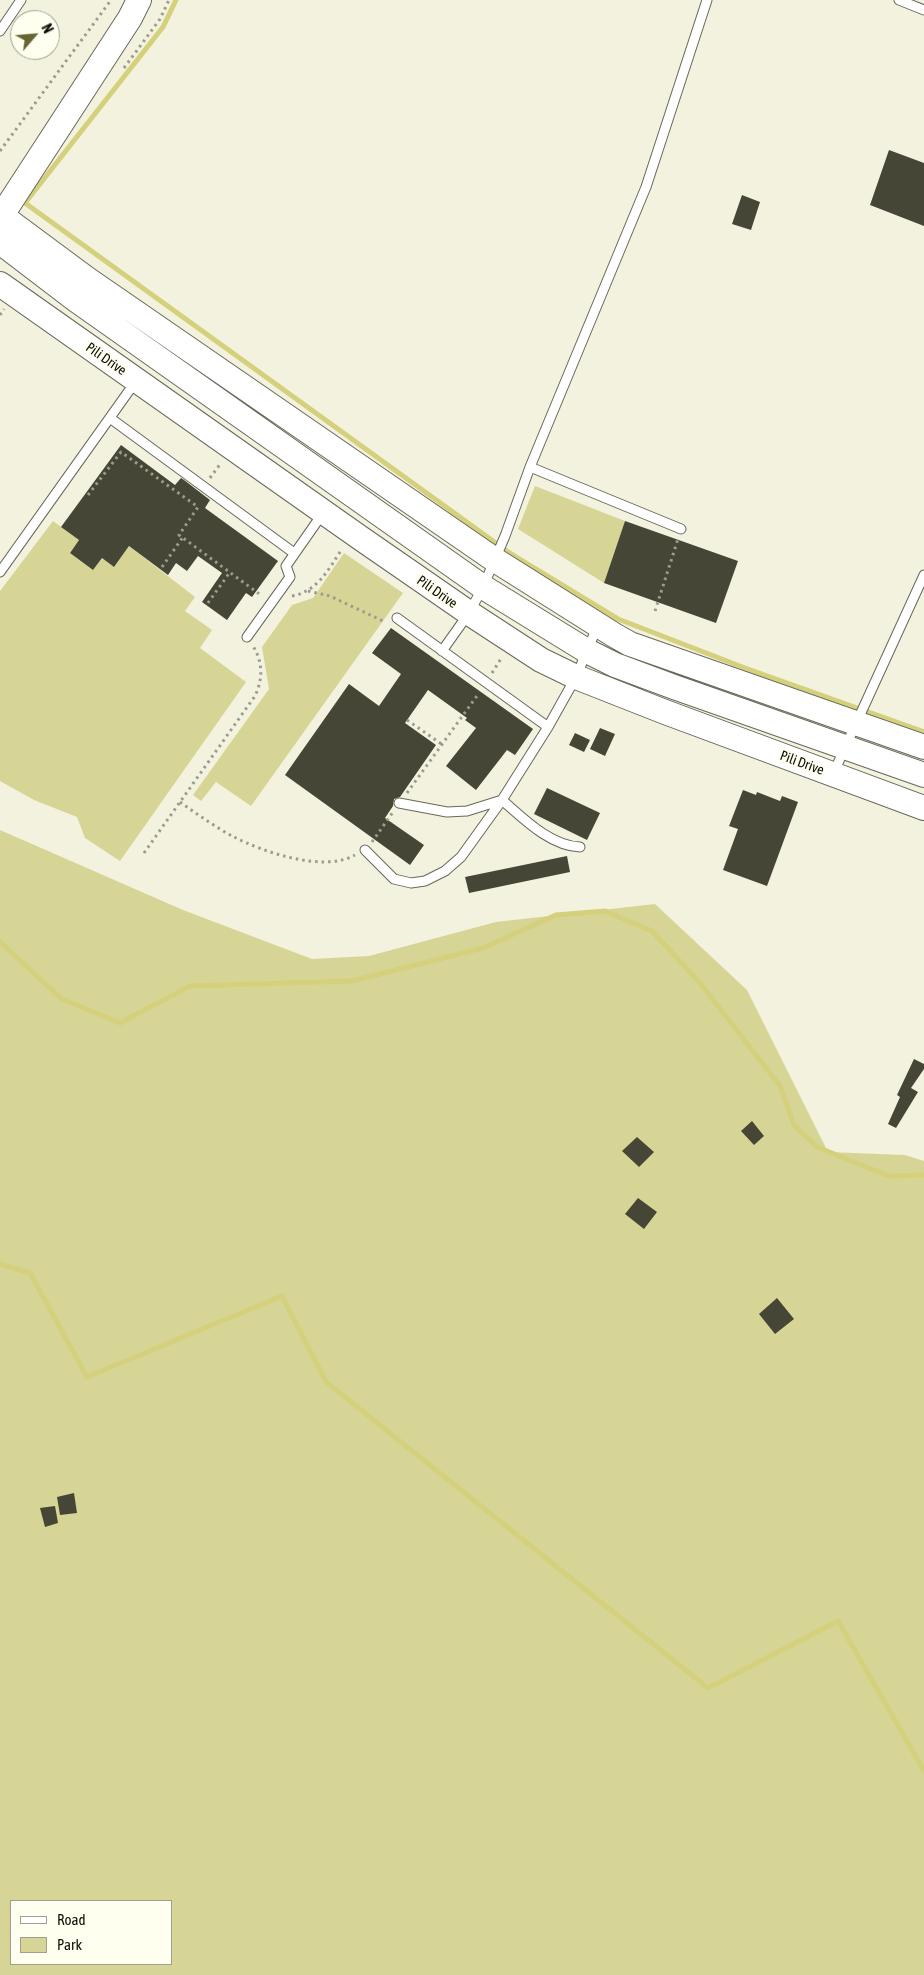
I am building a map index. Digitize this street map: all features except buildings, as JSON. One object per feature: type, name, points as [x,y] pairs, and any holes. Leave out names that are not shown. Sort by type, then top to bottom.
[{"type":"street","points":[[140,0],[1,217],[495,560],[598,625],[630,644],[844,747],[924,775]]},
{"type":"street","points":[[0,242],[76,300],[483,587],[587,651],[615,664],[730,693],[857,718],[924,747]]},
{"type":"street","name":"Pili Drive","points":[[0,284],[324,513],[512,642],[576,677],[924,808]]},
{"type":"lane","points":[[442,651],[469,613],[483,587],[505,536],[530,467],[646,187],[707,0]]},
{"type":"lane","points":[[899,0],[924,10]]},
{"type":"lane","points":[[0,31],[19,1]]},
{"type":"lane","points":[[0,572],[136,380]]},
{"type":"lane","points":[[110,418],[294,553]]},
{"type":"lane","points":[[530,467],[682,529]]},
{"type":"lane","points":[[247,637],[290,577],[286,566],[324,513]]},
{"type":"lane","points":[[832,774],[924,575]]},
{"type":"lane","points":[[397,618],[548,726]]},
{"type":"lane","points":[[365,850],[394,879],[411,883],[425,881],[445,871],[461,858],[502,800],[548,726],[576,677],[598,625]]},
{"type":"lane","points":[[399,803],[447,812],[467,811],[502,800]]},
{"type":"lane","points":[[502,800],[537,830],[571,847],[580,847]]},
{"type":"path","points":[[0,151],[111,0]]},
{"type":"path","points":[[88,495],[121,452],[139,462],[198,507],[179,535],[230,572],[274,600],[308,591],[322,579],[343,546]]},
{"type":"path","points":[[655,611],[682,529]]},
{"type":"path","points":[[162,567],[182,537]]},
{"type":"path","points":[[208,604],[230,572]]},
{"type":"path","points":[[308,591],[330,596],[376,619],[405,624]]},
{"type":"path","points":[[144,853],[258,689],[261,680],[259,657],[247,637]]},
{"type":"path","points":[[180,802],[231,835],[255,846],[286,856],[320,862],[337,861],[365,850],[443,745],[512,642]]},
{"type":"path","points":[[408,720],[443,745]]},
{"type":"green space","points":[[535,486],[625,521],[604,583],[518,529]]},
{"type":"green space","points":[[53,521],[79,540],[70,553],[93,570],[102,558],[114,567],[129,546],[195,597],[185,611],[212,630],[200,648],[246,682],[120,861],[85,838],[77,817],[34,800],[0,781],[0,591]]},
{"type":"green space","points":[[344,553],[403,593],[251,806],[216,782],[201,801],[193,795],[269,689],[262,647],[292,605],[313,598]]},
{"type":"green space","points":[[0,830],[183,910],[312,959],[369,956],[496,922],[655,904],[747,990],[828,1152],[905,1155],[924,1161],[924,1975],[0,1975]]},
{"type":"waterway","points":[[176,0],[163,27],[25,203],[511,554],[618,619],[745,668],[924,732]]},
{"type":"waterway","points":[[0,942],[62,999],[120,1023],[190,986],[352,981],[483,948],[556,915],[605,911],[652,931],[700,983],[780,1086],[794,1125],[817,1147],[889,1176],[924,1175]]},
{"type":"waterway","points":[[0,1264],[30,1273],[87,1377],[282,1296],[326,1382],[708,1688],[838,1621],[924,1771]]}]
